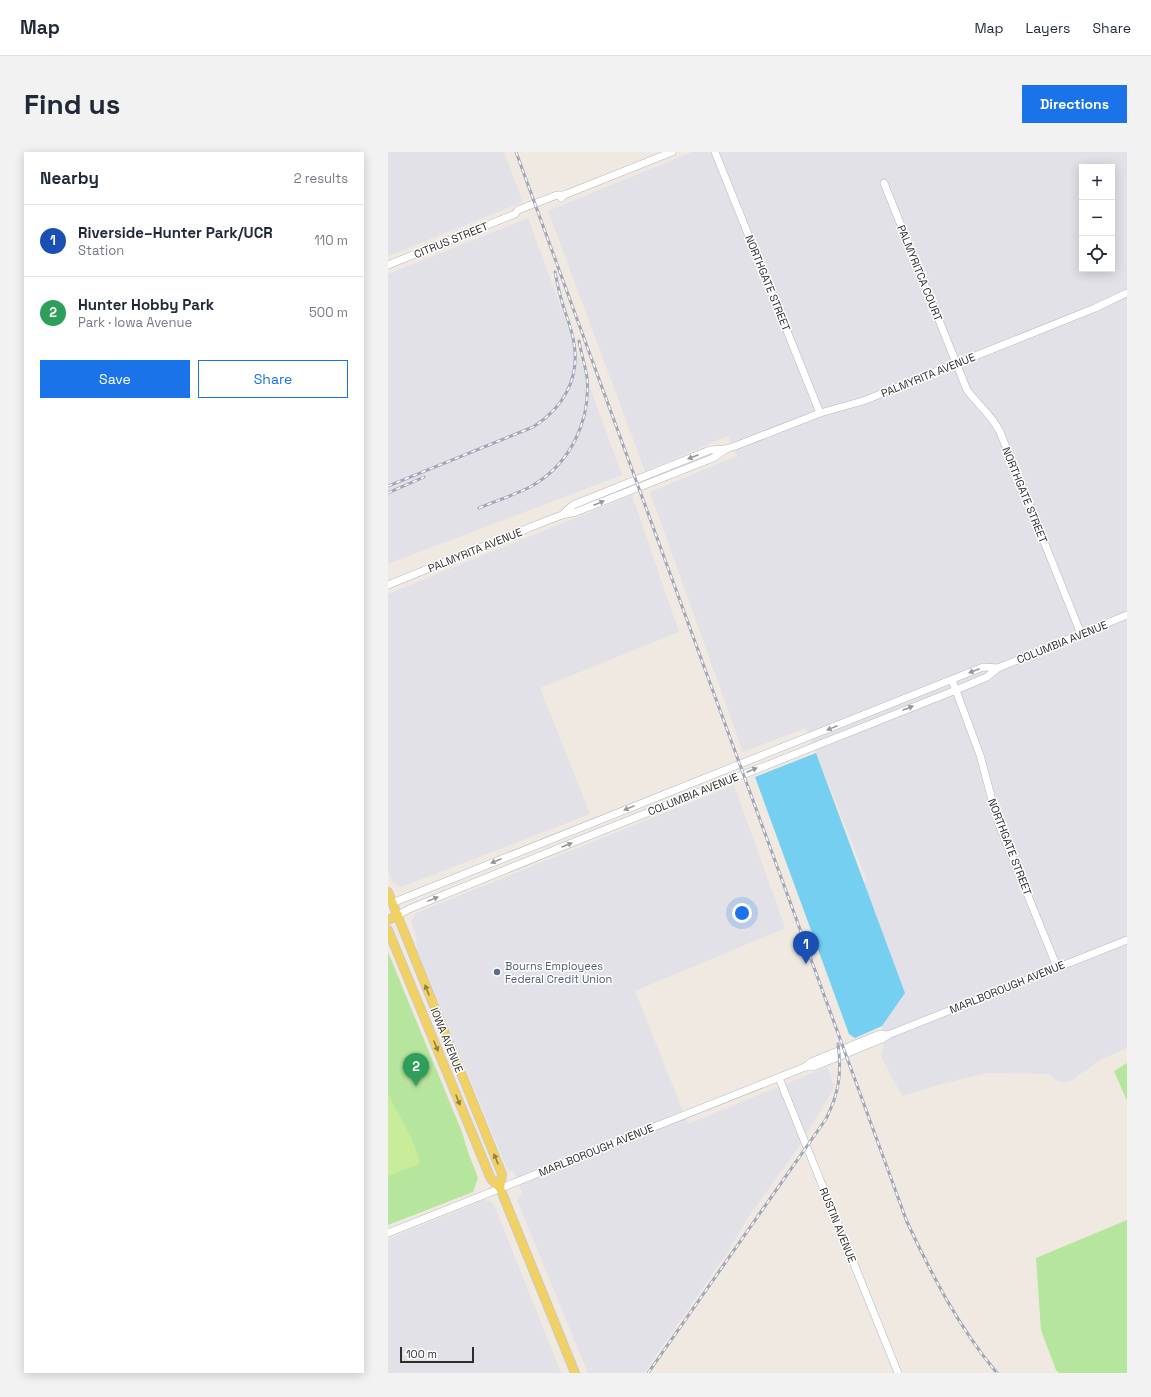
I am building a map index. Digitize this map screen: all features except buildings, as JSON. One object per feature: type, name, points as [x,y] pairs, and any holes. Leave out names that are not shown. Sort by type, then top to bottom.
[{"type":"main road","name":"IOWA AVENUE","points":[[388,892],[390,903],[398,915],[502,1174],[500,1188]]},
{"type":"main road","name":"COLUMBIA AVENUE","points":[[388,920],[398,915]]},
{"type":"main road","name":"IOWA AVENUE","points":[[388,930],[491,1179],[500,1188],[575,1373]]},
{"type":"street","name":"CITRUS STREET","points":[[388,265],[515,214],[518,216],[559,199],[564,195],[672,152]]},
{"type":"street","name":"NORTHGATE STREET","points":[[715,152],[820,413]]},
{"type":"street","name":"PALMYRITCA COURT","points":[[884,183],[956,364]]},
{"type":"street","name":"PALMYRITA AVENUE","points":[[388,585],[562,515],[576,512],[713,458],[726,449],[820,413],[863,400],[956,364],[1095,308],[1127,293]]},
{"type":"street","name":"NORTHGATE STREET","points":[[956,364],[967,390],[996,423],[1081,634]]},
{"type":"street","name":"COLUMBIA AVENUE","points":[[398,915],[409,909],[660,807],[956,690],[987,677],[998,668],[1127,615]]},
{"type":"street","name":"COLUMBIA AVENUE","points":[[390,903],[983,667],[998,668]]},
{"type":"street","name":"NORTHGATE STREET","points":[[952,680],[980,755],[996,816],[1057,967]]},
{"type":"street","points":[[868,713],[872,722]]},
{"type":"street","points":[[657,797],[660,807]]},
{"type":"street","points":[[538,844],[543,855]]},
{"type":"street","points":[[512,854],[516,866]]},
{"type":"street","name":"MARLBOROUGH AVENUE","points":[[388,1233],[805,1067],[812,1067],[831,1060],[882,1039],[888,1034],[1127,940]]},
{"type":"street","name":"RUSTIN AVENUE","points":[[779,1078],[898,1373]]},
{"type":"shaded area","points":[[388,152],[504,152],[523,202],[388,256]]},
{"type":"shaded area","points":[[692,152],[1127,152],[1127,1048],[1100,1060],[1069,1082],[1059,1082],[1048,1074],[987,1073],[938,1085],[902,1096],[881,1057],[884,1044],[882,1026],[905,993],[862,883],[867,880],[806,728],[743,752],[650,492],[737,456],[728,436],[645,471],[548,211]]},
{"type":"shaded area","points":[[528,218],[622,475],[388,564],[388,274]]},
{"type":"shaded area","points":[[632,495],[679,632],[540,688],[590,814],[401,887],[393,883],[388,870],[388,594]]},
{"type":"shaded area","points":[[734,785],[785,927],[635,991],[688,1124],[827,1067],[834,1086],[832,1092],[796,1151],[749,1216],[727,1253],[644,1373],[588,1373],[517,1200],[522,1193],[514,1172],[507,1169],[417,949],[416,935],[411,921],[416,913]]},
{"type":"shaded area","points":[[484,1200],[492,1202],[494,1205],[561,1373],[388,1373],[388,1239]]},
{"type":"green space","points":[[388,952],[462,1132],[478,1178],[473,1192],[388,1225]]},
{"type":"green space","points":[[1127,1063],[1127,1101],[1114,1071]]},
{"type":"green space","points":[[388,1094],[411,1137],[420,1161],[419,1164],[388,1176]]},
{"type":"green space","points":[[1127,1220],[1127,1373],[1059,1373],[1056,1370],[1041,1330],[1036,1258]]},
{"type":"water","points":[[816,753],[905,993],[882,1026],[855,1038],[849,1034],[755,777]]},
{"type":"railway","points":[[516,152],[907,1222],[926,1262],[958,1319],[970,1338],[997,1373]]},
{"type":"railway","points":[[388,486],[533,427],[553,411],[561,402],[572,380],[575,356],[572,333],[561,298],[555,272]]},
{"type":"railway","points":[[479,508],[530,487],[544,478],[567,454],[581,425],[587,393],[587,377],[579,341]]},
{"type":"railway","points":[[388,493],[424,477]]},
{"type":"railway","points":[[648,1373],[826,1119],[837,1091],[840,1064],[838,1044]]},
{"type":"place","name":"Riverside–Hunter Park/UCR","points":[[806,964]]},
{"type":"place","name":"Bourns Employees Federal Credit Union","points":[[497,972]]},
{"type":"place","name":"Hunter Hobby Park","points":[[416,1086]]}]
